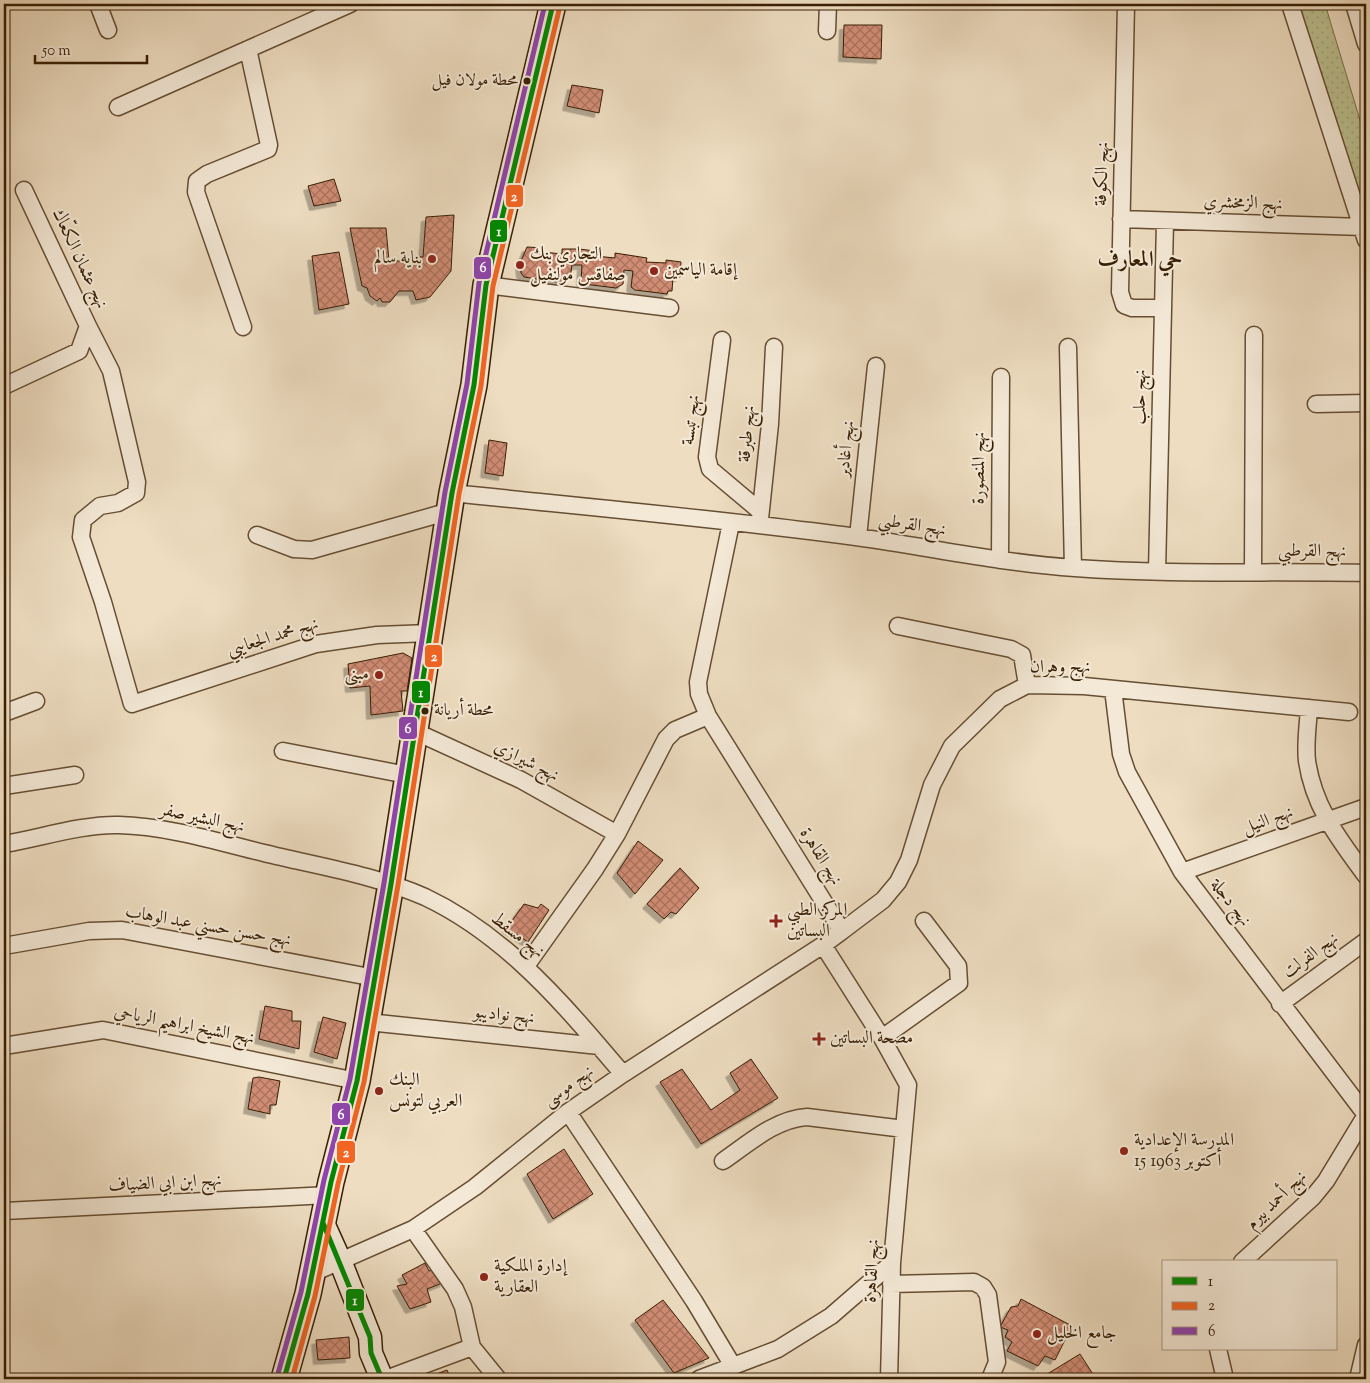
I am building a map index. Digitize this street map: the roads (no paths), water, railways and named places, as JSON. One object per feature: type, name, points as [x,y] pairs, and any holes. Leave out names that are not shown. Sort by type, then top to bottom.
[{"type":"main road","points":[[284,1379],[325,1264],[323,1223],[357,1081],[368,1022],[451,502],[474,384],[486,285],[553,4]]},
{"type":"main road","points":[[325,1264],[370,1337],[371,1353],[384,1379]]},
{"type":"street","points":[[98,4],[108,30]]},
{"type":"street","points":[[118,107],[350,4]]},
{"type":"street","points":[[827,31],[828,4]]},
{"type":"street","name":"نهج الكوفة","points":[[1126,4],[1120,292],[1124,305],[1132,308],[1162,308]]},
{"type":"street","points":[[1290,4],[1364,234]]},
{"type":"street","points":[[1354,4],[1366,44]]},
{"type":"street","points":[[243,327],[196,192],[197,182],[207,174],[268,149],[269,145],[248,49]]},
{"type":"street","name":"نهج عثمان الكعّاك","points":[[4,386],[79,351],[88,326],[24,190]]},
{"type":"street","name":"نهج الزمخشري","points":[[1121,219],[1364,234]]},
{"type":"street","name":"نهج حلب","points":[[1157,572],[1165,222]]},
{"type":"street","points":[[486,285],[670,308]]},
{"type":"street","name":"نهج محمد الجعايبي","points":[[88,326],[111,371],[137,482],[136,493],[118,503],[100,506],[83,520],[81,537],[132,704],[316,644],[377,635],[430,633]]},
{"type":"street","points":[[1253,571],[1254,335]]},
{"type":"street","name":"نهج تبسة","points":[[722,340],[707,457],[710,469],[760,518]]},
{"type":"street","name":"نهج طبرقة","points":[[760,518],[770,424],[774,347]]},
{"type":"street","points":[[1068,347],[1073,568]]},
{"type":"street","name":"نهج أغادير","points":[[858,537],[876,366]]},
{"type":"street","name":"نهج المنصورة","points":[[1000,560],[1001,377]]},
{"type":"street","points":[[1316,404],[1366,403]]},
{"type":"street","points":[[257,535],[294,549],[312,550],[451,502]]},
{"type":"street","name":"نهج القرطبي","points":[[451,502],[732,522],[760,518],[858,537],[1000,560],[1073,568],[1157,572],[1366,573]]},
{"type":"street","name":"نهج القاهرة","points":[[732,522],[698,682],[699,694],[708,716],[842,931]]},
{"type":"street","points":[[898,626],[1011,649],[1022,655],[1027,685]]},
{"type":"street","name":"نهج وهران","points":[[842,931],[883,900],[898,882],[909,860],[932,785],[952,746],[1000,699],[1027,685],[1060,684],[1350,712]]},
{"type":"street","name":"نهج دجلة","points":[[1113,690],[1121,754],[1127,772],[1182,872],[1280,1004],[1366,1115]]},
{"type":"street","points":[[4,713],[36,701]]},
{"type":"street","points":[[1309,708],[1307,761],[1327,822],[1366,876]]},
{"type":"street","points":[[526,966],[595,869],[617,834],[666,739],[675,730],[708,716]]},
{"type":"street","name":"نهج شيرازي","points":[[414,731],[521,780],[617,834]]},
{"type":"street","points":[[283,751],[408,775]]},
{"type":"street","points":[[4,786],[75,775]]},
{"type":"street","name":"نهج النيل","points":[[1182,872],[1366,807]]},
{"type":"street","name":"نهج البشير صفر","points":[[4,844],[104,826],[140,827],[202,838],[391,884]]},
{"type":"street","name":"نهج مسقط","points":[[391,884],[452,911],[526,966],[545,984],[599,1046]]},
{"type":"street","points":[[882,1038],[959,983],[958,966],[924,921]]},
{"type":"street","name":"نهج حسن حسني عبد الوهاب","points":[[4,946],[89,931],[122,930],[375,978]]},
{"type":"street","points":[[823,945],[842,931]]},
{"type":"street","name":"نهج الفرلت","points":[[1280,1004],[1366,941]]},
{"type":"street","name":"نهج القاهرة","points":[[823,945],[903,1072],[908,1085],[892,1263],[889,1379]]},
{"type":"street","name":"نهج موسى","points":[[325,1264],[414,1229],[475,1187],[568,1112],[623,1074],[823,945]]},
{"type":"street","name":"نهج نواديبو","points":[[368,1022],[599,1046]]},
{"type":"street","name":"نهج الشيخ ابراهيم الرياحي","points":[[4,1046],[103,1030],[357,1081]]},
{"type":"street","points":[[599,1046],[623,1074]]},
{"type":"street","points":[[568,1112],[694,1301],[733,1366]]},
{"type":"street","name":"نهج أحمد بيرم","points":[[1244,1260],[1313,1197],[1326,1181],[1366,1115]]},
{"type":"street","points":[[723,1161],[780,1122],[792,1118],[807,1117],[904,1129]]},
{"type":"street","name":"نهج ابن ابي الضياف","points":[[4,1211],[329,1194]]},
{"type":"street","points":[[414,1229],[455,1289],[463,1306],[472,1347],[498,1379]]},
{"type":"street","points":[[699,1379],[778,1349],[831,1316],[892,1263]]},
{"type":"street","points":[[891,1284],[974,1282],[983,1287],[988,1295],[997,1362],[990,1379]]},
{"type":"street","points":[[1358,1379],[1366,1345]]},
{"type":"street","points":[[384,1379],[472,1347]]},
{"type":"street","points":[[1218,1350],[1225,1379]]},
{"type":"place","name":"محطة مولان فيل","points":[[527,81]]},
{"type":"place","name":"بناية سالم","points":[[432,259]]},
{"type":"place","name":"التجاري بنك صفاقس مولنفيل","points":[[520,265]]},
{"type":"place","name":"إقامة الياسمين","points":[[654,271]]},
{"type":"place","name":"مبنى","points":[[379,675]]},
{"type":"place","name":"محطة أريانة","points":[[425,711]]},
{"type":"place","name":"المركز الطبي البساتين","points":[[776,921]]},
{"type":"place","name":"مصحة البساتين","points":[[819,1039]]},
{"type":"place","name":"البنك العربي لتونس","points":[[379,1091]]},
{"type":"place","name":"المدرسة الإعدادية 15 أكتوبر 1963","points":[[1124,1151]]},
{"type":"place","name":"إدارة الملكية العقارية","points":[[484,1277]]},
{"type":"place","name":"جامع الخليل","points":[[1037,1334]]},
{"type":"district","name":"حي المعارف","points":[[1140,261]]}]
